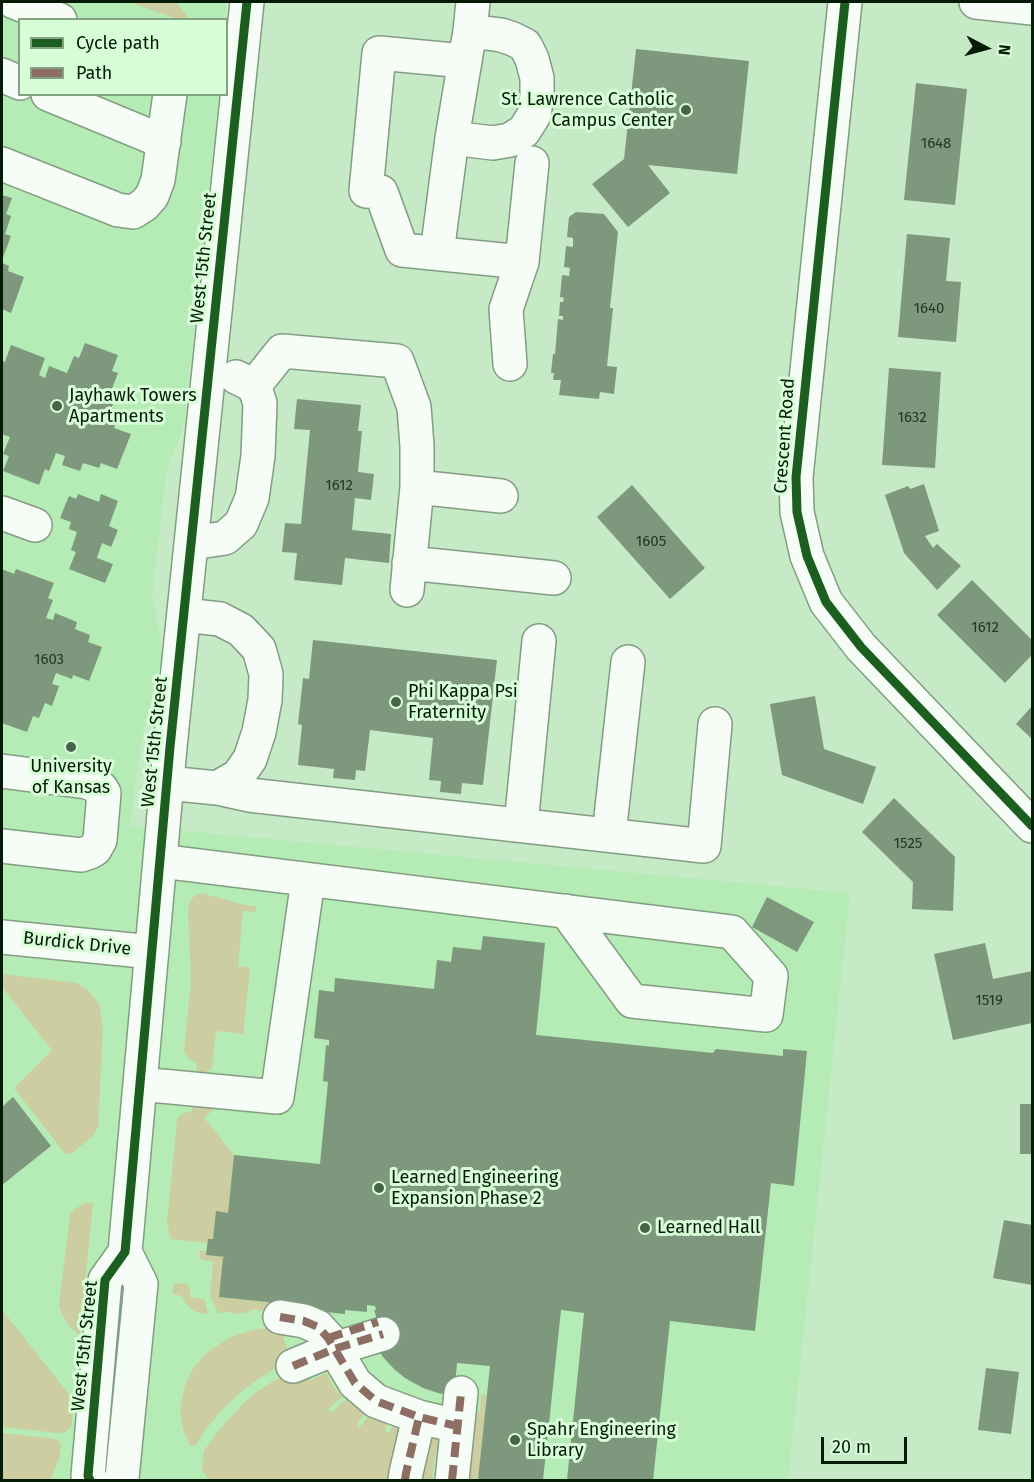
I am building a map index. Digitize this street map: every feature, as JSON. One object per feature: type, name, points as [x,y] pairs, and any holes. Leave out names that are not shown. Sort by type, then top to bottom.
[{"type":"street","points":[[14,2],[55,18]]},
{"type":"street","name":"West 15th Street","points":[[90,1480],[88,1476],[105,1280],[124,1252],[167,783],[247,2]]},
{"type":"street","name":"Crescent Road","points":[[845,2],[796,477],[797,512],[807,556],[826,602],[861,647],[1032,826]]},
{"type":"street","points":[[976,2],[1032,8]]},
{"type":"street","points":[[452,138],[493,143],[510,140],[524,131],[534,114],[537,95],[537,78],[525,45],[501,35],[469,31],[379,53],[366,191],[381,192],[402,250],[522,262]]},
{"type":"street","points":[[437,253],[469,31]]},
{"type":"street","points":[[2,75],[18,82]]},
{"type":"street","points":[[53,96],[164,142]]},
{"type":"street","points":[[2,164],[118,210],[133,212],[152,196],[158,180],[170,96]]},
{"type":"street","points":[[510,363],[506,309],[522,262],[532,163]]},
{"type":"street","points":[[254,386],[282,351],[397,361],[414,407],[417,446],[417,487],[408,576],[554,578]]},
{"type":"street","points":[[192,543],[225,538],[241,524],[252,498],[258,456],[260,403],[254,386],[241,379],[210,369]]},
{"type":"street","points":[[417,487],[501,496]]},
{"type":"street","points":[[2,513],[34,525]]},
{"type":"street","points":[[184,615],[220,619],[241,630],[259,649],[266,674],[265,700],[259,732],[250,759],[238,776],[217,788]]},
{"type":"street","points":[[521,825],[540,641]]},
{"type":"street","points":[[609,836],[628,662]]},
{"type":"street","points":[[167,783],[217,788],[249,795],[704,846],[715,724]]},
{"type":"street","points":[[2,771],[87,782],[101,788],[104,793],[100,840],[95,849],[90,852],[81,855],[2,846]]},
{"type":"street","points":[[160,861],[308,880],[566,911],[732,932],[771,976],[766,1016],[632,1001],[566,911]]},
{"type":"street","points":[[140,1084],[277,1097],[308,880]]},
{"type":"street","name":"Burdick Drive","points":[[2,937],[152,952]]},
{"type":"street","points":[[120,1480],[141,1284],[124,1252]]},
{"type":"street","points":[[280,1317],[304,1321],[318,1327],[354,1383],[376,1401],[419,1417],[457,1426]]},
{"type":"street","points":[[293,1366],[331,1344],[380,1328]]},
{"type":"street","points":[[452,1480],[461,1393]]},
{"type":"street","points":[[405,1480],[419,1417]]},
{"type":"shaded area","name":"University of Kansas","points":[[2,2],[226,2],[225,18],[18,18],[18,96],[219,96],[184,423],[166,474],[152,595],[162,658],[142,736],[130,826],[850,893],[788,1480],[2,1480]]},
{"type":"shaded area","points":[[130,2],[176,2],[188,18],[174,18]]},
{"type":"shaded area","points":[[202,893],[244,905],[256,906],[256,912],[243,911],[238,966],[250,968],[243,1034],[216,1031],[212,1068],[205,1074],[196,1073],[197,1063],[189,1059],[184,1051],[191,980],[188,908],[193,897]]},
{"type":"shaded area","points":[[2,974],[77,983],[88,990],[99,1004],[103,1027],[98,1127],[93,1136],[71,1154],[63,1151],[14,1088],[52,1050],[2,987]]},
{"type":"shaded area","points":[[193,1101],[210,1102],[215,1108],[204,1118],[234,1155],[228,1213],[216,1212],[213,1239],[208,1239],[207,1243],[171,1239],[167,1223],[177,1120],[181,1114],[192,1111]]},
{"type":"shaded area","points":[[85,1203],[93,1203],[80,1335],[71,1328],[59,1305],[70,1215]]},
{"type":"shaded area","points":[[200,1250],[206,1251],[206,1255],[225,1257],[219,1297],[306,1306],[258,1311],[257,1309],[232,1314],[231,1312],[218,1313],[210,1294],[213,1263],[199,1257]]},
{"type":"shaded area","points":[[174,1283],[187,1284],[190,1297],[204,1299],[208,1314],[196,1312],[186,1304],[182,1296],[173,1294]]},
{"type":"shaded area","points":[[2,1310],[68,1393],[73,1413],[71,1427],[65,1432],[2,1427]]},
{"type":"shaded area","points":[[281,1325],[289,1355],[278,1367],[242,1391],[220,1412],[195,1446],[190,1446],[183,1429],[180,1408],[186,1383],[194,1367],[209,1351],[231,1337]]},
{"type":"shaded area","points":[[324,1370],[309,1379],[312,1380],[326,1373],[342,1397],[328,1409],[331,1413],[349,1397],[365,1413],[357,1424],[360,1427],[371,1412],[388,1423],[385,1431],[389,1433],[395,1422],[403,1425],[397,1480],[209,1480],[202,1470],[204,1451],[218,1431],[252,1395],[289,1373]]},
{"type":"shaded area","points":[[481,1395],[487,1395],[478,1480],[469,1480],[473,1441],[466,1439],[474,1411],[480,1412]]},
{"type":"shaded area","points":[[421,1431],[441,1437],[432,1480],[411,1480]]},
{"type":"shaded area","points":[[2,1433],[59,1441],[61,1445],[59,1458],[50,1480],[2,1480]]},
{"type":"building","name":"St. Lawrence Catholic Campus Center","points":[[636,49],[749,61],[737,174],[648,165],[670,193],[628,227],[592,184],[624,159]]},
{"type":"building","points":[[916,83],[967,89],[955,205],[904,200]]},
{"type":"building","points":[[2,195],[12,198],[6,214],[11,216],[5,234],[11,236],[2,260]]},
{"type":"building","points":[[576,212],[604,214],[618,232],[607,366],[617,367],[614,394],[600,392],[599,399],[559,395],[561,380],[553,380],[554,373],[551,373],[558,319],[563,320],[563,316],[559,316],[560,302],[563,302],[564,298],[560,297],[562,275],[569,276],[570,268],[564,267],[566,246],[573,247],[573,238],[567,237],[569,217]]},
{"type":"building","points":[[907,234],[950,238],[946,281],[961,282],[956,342],[898,337]]},
{"type":"building","points":[[2,263],[9,266],[8,271],[24,277],[11,313],[2,309]]},
{"type":"building","name":"Jayhawk Towers Apartments","points":[[85,343],[118,355],[112,371],[118,373],[111,391],[117,393],[107,420],[116,423],[114,428],[131,434],[117,469],[101,463],[99,468],[83,463],[80,471],[62,465],[65,456],[56,453],[49,471],[45,469],[39,485],[3,471],[9,456],[3,454],[10,437],[2,434],[2,360],[5,362],[11,345],[45,358],[39,375],[45,378],[49,366],[67,373],[74,356],[79,358]]},
{"type":"building","points":[[889,368],[941,372],[935,468],[882,465]]},
{"type":"building","points":[[297,399],[361,405],[358,431],[362,431],[358,472],[374,474],[371,500],[355,498],[352,530],[391,534],[389,563],[345,558],[342,585],[294,580],[297,553],[282,552],[285,523],[301,524],[310,430],[294,429]]},
{"type":"building","points":[[924,484],[939,531],[925,536],[933,548],[937,544],[961,566],[937,590],[904,553],[885,495],[908,486],[910,489]]},
{"type":"building","points":[[632,485],[705,568],[670,599],[597,517]]},
{"type":"building","points":[[78,494],[99,502],[101,494],[118,501],[109,526],[118,530],[111,547],[102,543],[97,558],[113,564],[105,583],[69,569],[76,552],[71,550],[77,532],[69,529],[71,522],[60,518],[69,496],[76,499]]},
{"type":"building","points":[[2,569],[14,574],[16,569],[54,583],[48,598],[53,600],[46,618],[53,620],[55,613],[77,622],[75,629],[90,635],[88,642],[102,647],[89,681],[73,675],[72,679],[56,673],[52,684],[59,686],[52,706],[45,703],[39,718],[33,716],[27,732],[2,723]]},
{"type":"building","points":[[972,580],[1032,640],[1032,655],[1005,683],[937,615]]},
{"type":"building","name":"Phi Kappa Psi Fraternity","points":[[313,640],[497,660],[483,785],[462,783],[461,794],[440,792],[441,781],[429,780],[433,738],[370,730],[365,771],[356,770],[355,780],[333,778],[334,769],[298,765],[302,725],[298,724],[303,678],[309,679]]},
{"type":"building","points":[[815,696],[824,749],[876,767],[863,804],[782,775],[770,704]]},
{"type":"building","points":[[1032,706],[1032,739],[1016,724]]},
{"type":"building","points":[[894,798],[955,857],[953,911],[912,909],[913,882],[862,832]]},
{"type":"building","points":[[767,897],[814,922],[797,952],[752,927]]},
{"type":"building","points":[[483,936],[545,943],[536,1035],[713,1053],[716,1049],[783,1056],[783,1049],[807,1051],[794,1186],[771,1183],[755,1331],[670,1321],[653,1480],[567,1480],[584,1313],[561,1310],[543,1480],[478,1480],[490,1366],[457,1363],[454,1396],[438,1393],[405,1378],[383,1357],[378,1350],[380,1328],[374,1310],[376,1310],[375,1306],[367,1305],[367,1312],[345,1310],[345,1314],[305,1310],[306,1306],[219,1297],[223,1258],[225,1257],[206,1255],[208,1239],[213,1239],[216,1211],[228,1213],[234,1155],[320,1164],[328,1082],[323,1081],[326,1045],[329,1046],[329,1040],[314,1038],[319,990],[334,992],[335,978],[434,989],[437,960],[451,962],[453,947],[481,950]]},
{"type":"building","points":[[985,943],[993,979],[1032,971],[1032,1023],[953,1040],[934,954]]},
{"type":"building","points":[[13,1097],[51,1146],[2,1185],[2,1107]]},
{"type":"building","points":[[1020,1104],[1032,1104],[1032,1154],[1020,1154]]},
{"type":"building","points":[[1004,1220],[1032,1225],[1032,1285],[993,1278]]},
{"type":"building","points":[[986,1368],[1019,1372],[1011,1434],[978,1430]]},
{"type":"marked path","points":[[280,1317],[304,1321],[318,1327],[328,1338],[355,1383],[376,1401],[419,1417],[457,1426]]},
{"type":"marked path","points":[[328,1338],[378,1322]]},
{"type":"marked path","points":[[293,1366],[334,1349],[383,1334]]},
{"type":"marked path","points":[[452,1480],[461,1393]]},
{"type":"marked path","points":[[405,1480],[419,1417]]},
{"type":"cycle path","points":[[90,1480],[88,1476],[105,1280],[125,1252],[170,747],[247,2]]},
{"type":"cycle path","points":[[845,2],[796,477],[797,512],[807,556],[826,602],[861,647],[1032,826]]},
{"type":"place","name":"St. Lawrence Catholic Campus Center","points":[[686,110]]},
{"type":"place","name":"Jayhawk Towers Apartments","points":[[57,406]]},
{"type":"place","name":"Phi Kappa Psi Fraternity","points":[[396,702]]},
{"type":"place","name":"University of Kansas","points":[[71,747]]},
{"type":"place","name":"Learned Engineering Expansion Phase 2","points":[[379,1188]]},
{"type":"place","name":"Learned Hall","points":[[645,1228]]},
{"type":"place","name":"Spahr Engineering Library","points":[[515,1440]]}]
